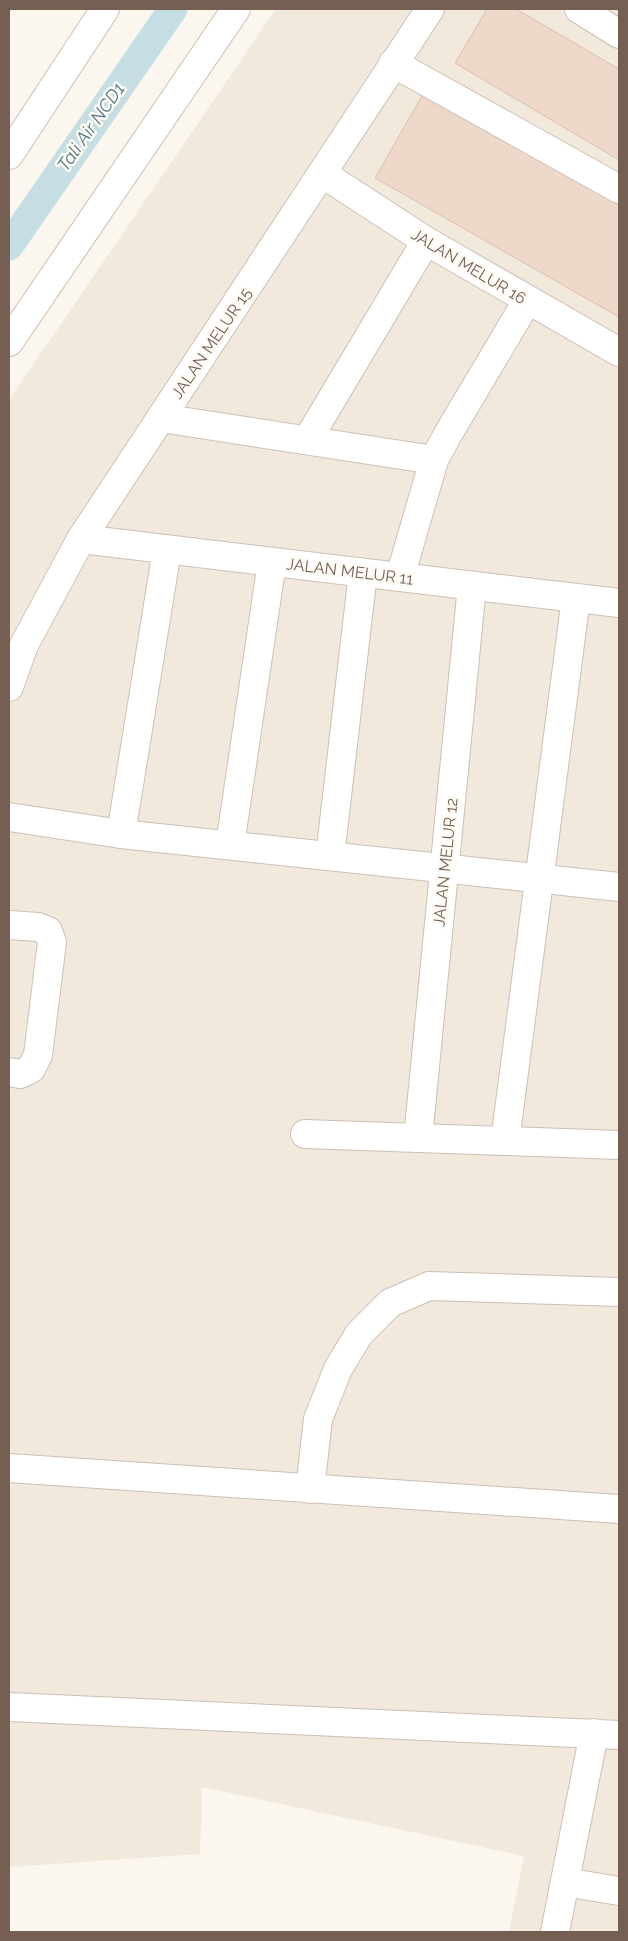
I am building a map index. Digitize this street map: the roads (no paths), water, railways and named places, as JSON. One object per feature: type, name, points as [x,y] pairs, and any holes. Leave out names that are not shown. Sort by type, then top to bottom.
[{"type":"street","points":[[9,155],[105,9]]},
{"type":"street","points":[[9,342],[236,9]]},
{"type":"street","name":"JALAN MELUR 15","points":[[9,687],[24,645],[81,539],[430,9]]},
{"type":"street","points":[[579,9],[619,34]]},
{"type":"street","points":[[393,63],[619,188]]},
{"type":"street","name":"JALAN MELUR 16","points":[[323,174],[426,241],[527,301],[619,352]]},
{"type":"street","points":[[308,439],[426,241]]},
{"type":"street","points":[[400,577],[434,460],[527,301]]},
{"type":"street","points":[[161,418],[308,439],[434,460]]},
{"type":"street","name":"JALAN MELUR 11","points":[[81,539],[619,603]]},
{"type":"street","points":[[121,834],[167,550]]},
{"type":"street","points":[[230,846],[272,562]]},
{"type":"street","points":[[330,856],[363,573]]},
{"type":"street","name":"JALAN MELUR 12","points":[[418,1138],[472,586]]},
{"type":"street","points":[[505,1141],[576,598]]},
{"type":"street","points":[[9,817],[121,834],[619,887]]},
{"type":"street","points":[[9,925],[38,927],[48,931],[52,942],[38,1055],[31,1069],[20,1074],[9,1072]]},
{"type":"street","points":[[305,1134],[619,1145]]},
{"type":"street","points":[[310,1489],[318,1419],[338,1369],[359,1334],[390,1303],[429,1286],[619,1292]]},
{"type":"street","points":[[9,1468],[619,1509]]},
{"type":"street","points":[[9,1707],[607,1734],[550,1930]]},
{"type":"street","points":[[565,1882],[619,1890]]},
{"type":"waterway","name":"Tali Air NCD1","points":[[9,246],[173,9]]}]
